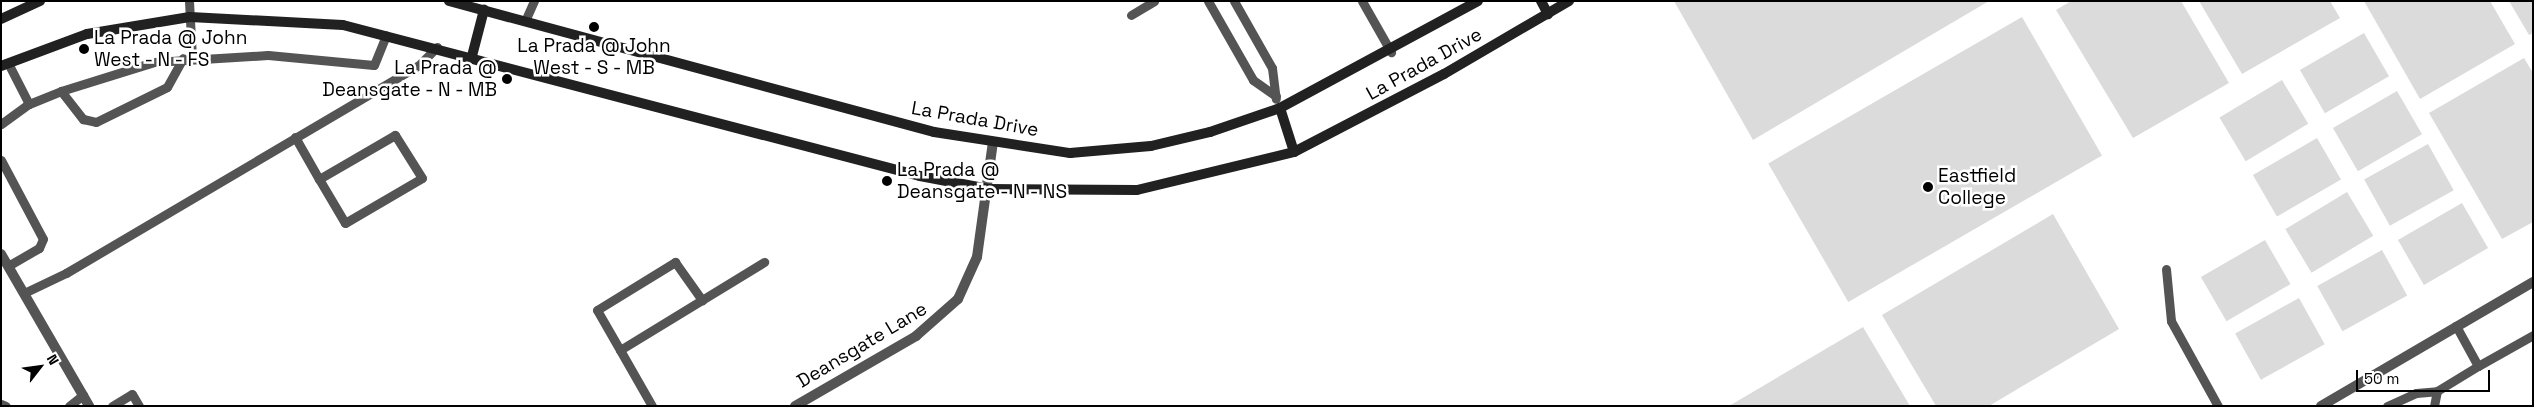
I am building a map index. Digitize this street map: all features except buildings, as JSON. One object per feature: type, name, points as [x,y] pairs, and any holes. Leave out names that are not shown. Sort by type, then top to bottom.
[{"type":"main road","points":[[1,20],[40,1]]},
{"type":"main road","name":"La Prada Drive","points":[[449,1],[934,132],[1070,153],[1150,146],[1210,132],[1280,108],[1391,52],[1478,1]]},
{"type":"main road","points":[[1541,1],[1548,14]]},
{"type":"main road","name":"La Prada Drive","points":[[989,189],[1138,190],[1294,152],[1569,1]]},
{"type":"main road","points":[[472,56],[484,10]]},
{"type":"main road","points":[[5,64],[87,34],[190,17],[272,18],[343,24],[472,56],[902,171],[989,189]]},
{"type":"main road","points":[[1280,108],[1294,152]]},
{"type":"street","name":"Deansgate Lane","points":[[795,406],[916,336],[958,299],[977,257],[989,189],[994,142]]},
{"type":"street","points":[[1,254],[89,406]]},
{"type":"street","points":[[2320,406],[2533,282]]},
{"type":"lane","points":[[61,90],[83,119],[96,122],[167,87],[187,58],[190,17],[189,1]]},
{"type":"lane","points":[[524,21],[534,1]]},
{"type":"lane","points":[[1131,15],[1154,1]]},
{"type":"lane","points":[[1208,1],[1253,80],[1276,96]]},
{"type":"lane","points":[[1234,1],[1272,68],[1276,96],[1280,108]]},
{"type":"lane","points":[[1362,1],[1391,52]]},
{"type":"lane","points":[[1,124],[29,104],[102,75],[187,58],[268,55],[364,67],[380,59],[386,35]]},
{"type":"lane","points":[[24,293],[66,274],[418,66],[437,47]]},
{"type":"lane","points":[[5,64],[29,104]]},
{"type":"lane","points":[[295,137],[319,179],[345,223],[422,178],[395,135],[319,179]]},
{"type":"lane","points":[[1,160],[43,239],[39,248],[8,266]]},
{"type":"lane","points":[[652,406],[597,310],[675,262],[702,300]]},
{"type":"lane","points":[[620,350],[764,262]]},
{"type":"lane","points":[[2166,269],[2171,321],[2218,406]]},
{"type":"lane","points":[[2456,326],[2478,366]]},
{"type":"lane","points":[[2387,406],[2416,393],[2437,391],[2533,335]]},
{"type":"lane","points":[[2434,406],[2437,391]]},
{"type":"lane","points":[[112,406],[132,394],[139,406]]},
{"type":"lane","points":[[69,406],[83,395]]},
{"type":"lane","points":[[1,404],[6,406]]},
{"type":"shaded area","points":[[1674,1],[1989,1],[1753,140]]},
{"type":"shaded area","points":[[2071,1],[2181,1],[2229,83],[2133,138],[2056,10]]},
{"type":"shaded area","points":[[2199,1],[2330,1],[2340,18],[2242,74]]},
{"type":"shaded area","points":[[2364,1],[2490,1],[2515,44],[2420,99]]},
{"type":"shaded area","points":[[2509,1],[2533,1],[2533,33],[2529,35]]},
{"type":"shaded area","points":[[2022,17],[2102,156],[1848,302],[1768,164]]},
{"type":"shaded area","points":[[2364,33],[2389,76],[2325,113],[2300,70]]},
{"type":"shaded area","points":[[2524,58],[2533,73],[2533,222],[2502,239],[2429,113]]},
{"type":"shaded area","points":[[2282,80],[2308,124],[2246,161],[2219,118]]},
{"type":"shaded area","points":[[2397,91],[2422,134],[2358,171],[2333,128]]},
{"type":"shaded area","points":[[2317,138],[2341,180],[2277,217],[2253,175]]},
{"type":"shaded area","points":[[2428,144],[2454,190],[2390,226],[2364,179]]},
{"type":"shaded area","points":[[2347,192],[2373,236],[2312,273],[2285,229]]},
{"type":"shaded area","points":[[2462,203],[2488,248],[2424,285],[2398,240]]},
{"type":"shaded area","points":[[2053,214],[2119,329],[1989,406],[1936,406],[1882,315]]},
{"type":"shaded area","points":[[2265,240],[2290,284],[2226,321],[2201,277]]},
{"type":"shaded area","points":[[2382,250],[2407,295],[2342,331],[2317,286]]},
{"type":"shaded area","points":[[2299,298],[2325,344],[2261,380],[2235,333]]},
{"type":"shaded area","points":[[1863,327],[1910,406],[1729,406]]},
{"type":"place","name":"La Prada @ John West - S - MB","points":[[594,27]]},
{"type":"place","name":"La Prada @ John West - N - FS","points":[[84,49]]},
{"type":"place","name":"La Prada @ Deansgate - N - MB","points":[[507,79]]},
{"type":"place","name":"La Prada @ Deansgate - N - NS","points":[[887,181]]},
{"type":"place","name":"Eastfield College","points":[[1928,187]]}]
